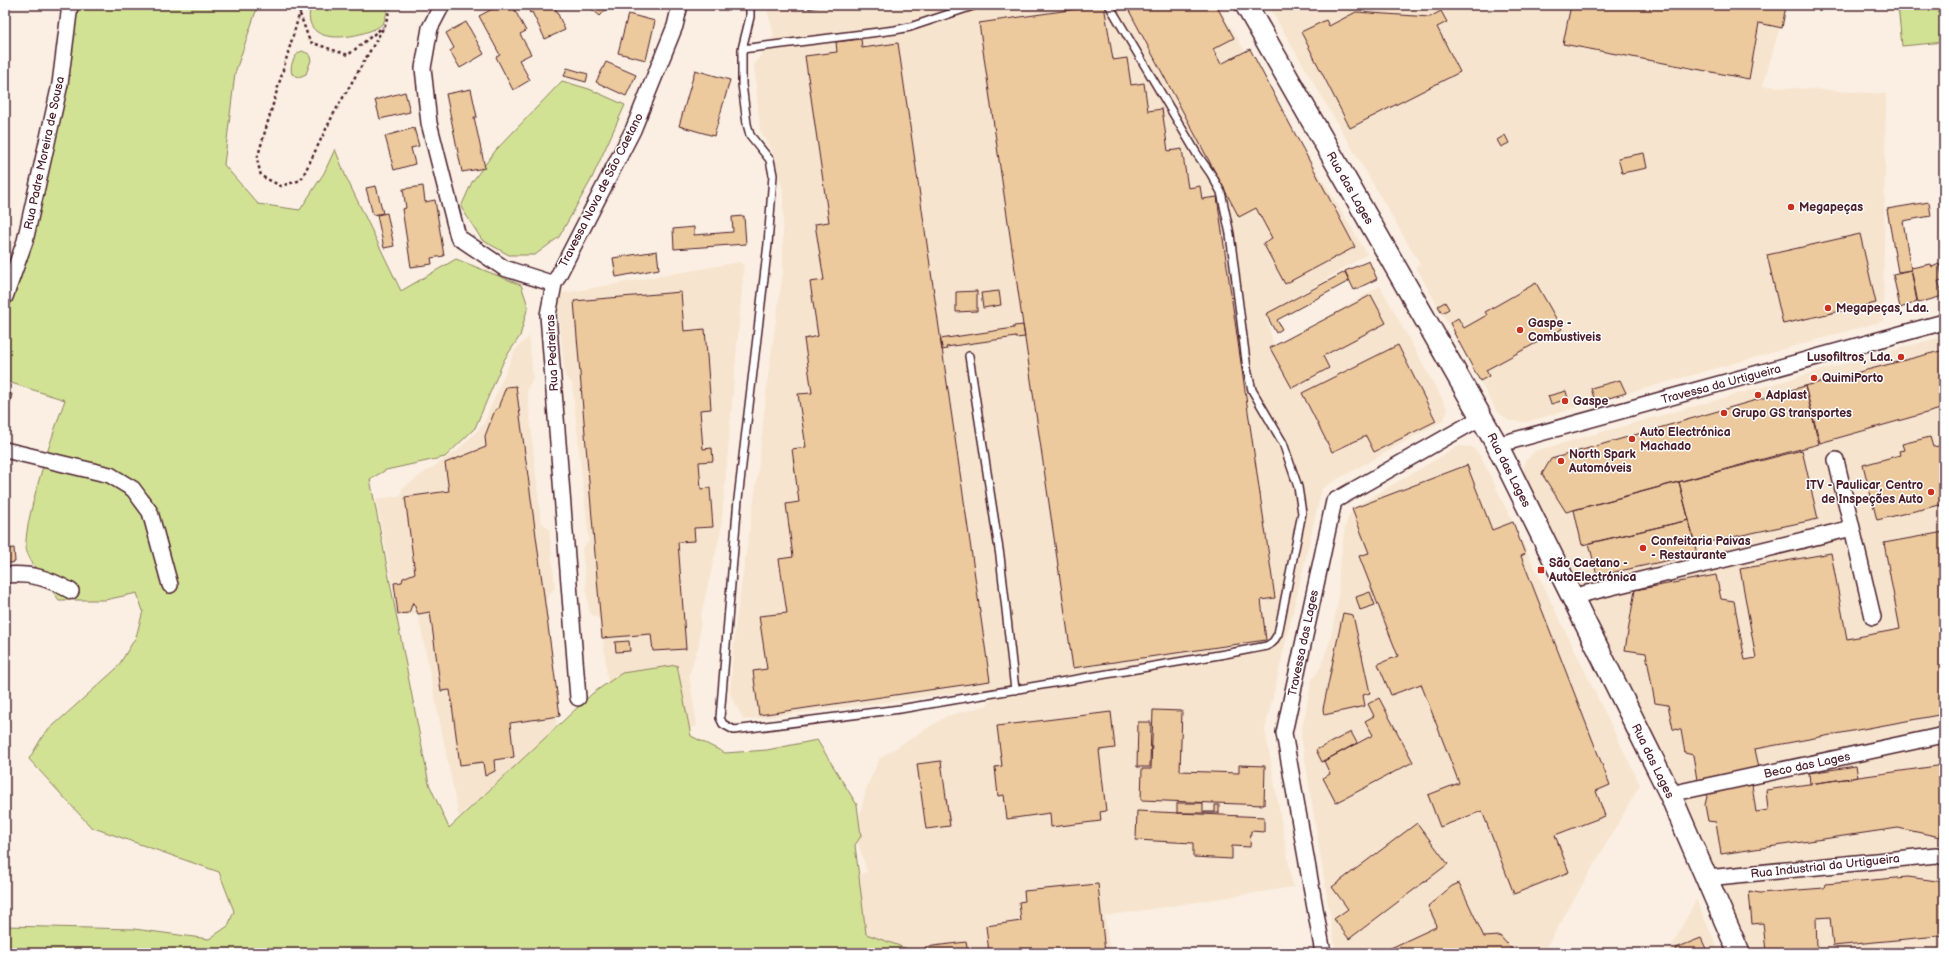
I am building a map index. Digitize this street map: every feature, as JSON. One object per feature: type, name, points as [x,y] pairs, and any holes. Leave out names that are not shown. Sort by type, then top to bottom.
[{"type":"main road","name":"Rua das Lages","points":[[1246,5],[1497,445],[1571,597],[1670,794],[1738,953]]},
{"type":"street","name":"Rua Padre Moreira de Sousa","points":[[5,297],[26,241],[60,84],[70,5]]},
{"type":"street","points":[[442,5],[430,28],[423,68],[429,123],[458,237],[504,268],[554,284]]},
{"type":"street","name":"Travessa Nova de São Caetano","points":[[554,284],[633,130],[675,26],[680,5]]},
{"type":"street","name":"Rua Pedreiras","points":[[554,284],[548,316],[578,698]]},
{"type":"street","name":"Travessa da Urtigueira","points":[[1497,445],[1944,322]]},
{"type":"street","name":"Travessa das Lages","points":[[1323,953],[1284,733],[1334,500],[1482,417]]},
{"type":"street","points":[[5,450],[110,475],[133,489],[150,512],[170,585]]},
{"type":"street","points":[[1836,460],[1873,617]]},
{"type":"street","points":[[1571,597],[1852,528]]},
{"type":"street","points":[[5,575],[24,574],[50,580],[71,591]]},
{"type":"street","name":"Beco das Lages","points":[[1670,794],[1944,735]]},
{"type":"street","name":"Rua Industrial da Urtigueira","points":[[1707,878],[1936,855],[1944,856]]},
{"type":"lane","points":[[750,5],[749,26],[742,49],[742,84],[747,124],[750,135],[770,160],[773,175],[767,252],[738,500],[720,718],[722,724],[734,730],[900,709],[1267,646],[1273,642],[1278,634],[1302,513],[1298,487],[1283,443],[1258,402],[1252,390],[1248,376],[1230,234],[1221,192],[1109,5]]},
{"type":"lane","points":[[742,49],[895,30],[910,27],[976,5]]},
{"type":"lane","points":[[969,356],[1000,556],[1015,690]]},
{"type":"path","points":[[302,5],[256,159],[261,176],[281,186],[301,180],[333,115],[385,25],[391,5]]},
{"type":"path","points":[[299,13],[310,42],[348,55],[385,25]]},
{"type":"shaded area","points":[[766,5],[1217,5],[1367,254],[1266,316],[1274,346],[1285,342],[1380,286],[1448,410],[1444,420],[1322,488],[1265,730],[1293,887],[1105,916],[1110,953],[840,953],[817,902],[867,871],[855,834],[867,786],[880,758],[947,716],[986,706],[1004,687],[744,720],[730,694],[735,628],[757,480],[768,376],[783,272],[783,190],[771,148],[760,130],[754,65],[774,35]]},
{"type":"shaded area","points":[[1268,5],[1786,5],[1763,86],[1886,94],[1883,321],[1526,422],[1509,421],[1496,410],[1416,267],[1420,264]]},
{"type":"shaded area","points":[[740,262],[744,266],[721,530],[701,614],[699,644],[689,675],[697,726],[587,766],[557,729],[608,685],[601,620],[589,612],[582,548],[589,541],[572,383],[565,376],[558,306],[559,294]]},
{"type":"shaded area","points":[[1944,336],[1944,953],[1752,953],[1678,783],[1523,477],[1525,461],[1535,451]]},
{"type":"shaded area","points":[[529,337],[533,379],[527,389],[541,522],[549,529],[555,587],[546,600],[557,729],[459,817],[418,614],[399,616],[376,499],[401,496],[402,488],[458,450],[483,425],[515,350]]},
{"type":"shaded area","points":[[1459,446],[1472,447],[1480,455],[1640,785],[1543,953],[1336,953],[1301,735],[1312,679],[1320,669],[1330,641],[1338,602],[1339,570],[1345,528],[1349,515],[1358,505]]},
{"type":"shaded area","points":[[1696,900],[1720,953],[1668,953]]},
{"type":"green space","points":[[70,5],[258,5],[235,73],[224,165],[258,204],[300,210],[324,173],[335,149],[346,177],[401,291],[456,259],[521,285],[528,306],[520,336],[504,360],[475,428],[445,457],[386,470],[370,479],[429,784],[449,828],[593,693],[622,673],[677,665],[691,736],[725,753],[767,750],[817,740],[857,805],[861,836],[855,845],[866,934],[911,950],[911,953],[5,953],[5,926],[134,929],[209,939],[228,926],[234,911],[219,872],[91,827],[29,759],[44,734],[117,668],[136,637],[143,611],[137,593],[105,600],[59,600],[33,564],[27,552],[26,541],[28,524],[54,431],[65,400],[5,381],[5,297]]},
{"type":"green space","points":[[311,5],[388,5],[384,21],[378,27],[351,36],[332,37],[323,35],[316,31],[311,25],[309,17]]},
{"type":"green space","points":[[1898,5],[1941,5],[1944,42],[1902,46]]},
{"type":"green space","points":[[302,51],[309,54],[311,60],[306,74],[299,77],[292,74],[291,68],[293,61]]},
{"type":"green space","points":[[562,81],[589,89],[625,105],[591,180],[559,237],[535,255],[509,255],[482,240],[461,207],[472,182],[496,150]]},
{"type":"building","points":[[500,5],[512,5],[526,31],[520,34],[531,54],[519,60],[530,80],[513,90],[496,57],[500,55],[479,16]]},
{"type":"building","points":[[527,5],[554,5],[565,30],[545,39]]},
{"type":"building","points":[[596,5],[610,5],[600,16],[592,9]]},
{"type":"building","points":[[808,5],[825,5],[809,9]]},
{"type":"building","points":[[1104,5],[1113,60],[1127,58],[1131,85],[1144,83],[1148,111],[1162,109],[1168,151],[1182,149],[1188,188],[1200,186],[1202,199],[1217,197],[1275,598],[1261,600],[1266,640],[1073,668],[979,23]]},
{"type":"building","points":[[1126,5],[1216,5],[1234,38],[1213,49],[1221,64],[1250,49],[1355,247],[1285,284],[1263,243],[1272,238],[1256,208],[1239,217]]},
{"type":"building","points":[[1571,5],[1786,5],[1782,28],[1759,23],[1749,79],[1563,44]]},
{"type":"building","points":[[1441,11],[1447,22],[1437,27],[1460,72],[1350,128],[1301,32],[1326,20],[1329,26],[1356,12],[1430,17]]},
{"type":"building","points":[[628,14],[655,21],[646,60],[618,53]]},
{"type":"building","points":[[466,22],[484,54],[460,68],[450,51],[454,48],[446,33]]},
{"type":"building","points":[[861,39],[862,48],[898,43],[990,681],[759,715],[753,671],[767,669],[759,616],[787,613],[779,559],[793,557],[786,504],[799,502],[792,449],[806,447],[798,394],[812,393],[804,339],[818,336],[810,282],[824,280],[815,224],[829,222],[805,56],[837,52],[836,42]]},
{"type":"building","points":[[606,62],[636,75],[626,96],[596,82]]},
{"type":"building","points":[[567,68],[588,74],[586,82],[564,76]]},
{"type":"building","points":[[695,70],[730,80],[714,136],[679,126]]},
{"type":"building","points":[[471,89],[477,117],[474,117],[485,168],[462,172],[446,94]]},
{"type":"building","points":[[405,92],[410,112],[380,119],[375,100]]},
{"type":"building","points":[[414,128],[419,146],[411,148],[415,164],[394,170],[385,136]]},
{"type":"building","points":[[1505,135],[1509,143],[1501,147],[1497,140]]},
{"type":"building","points":[[1644,153],[1647,168],[1622,173],[1618,158]]},
{"type":"building","points":[[376,186],[383,213],[373,215],[366,188]]},
{"type":"building","points":[[423,186],[425,202],[435,200],[444,256],[431,258],[432,264],[411,267],[402,209],[406,208],[403,189]]},
{"type":"building","points":[[1929,202],[1931,216],[1903,221],[1911,270],[1898,272],[1887,209]]},
{"type":"building","points":[[387,213],[394,246],[384,248],[377,215]]},
{"type":"building","points":[[744,216],[746,244],[674,249],[673,229],[694,227],[694,235],[733,232],[732,217]]},
{"type":"building","points":[[1860,234],[1876,303],[1783,324],[1767,255]]},
{"type":"building","points":[[657,251],[659,269],[616,277],[613,258]]},
{"type":"building","points":[[1369,261],[1377,279],[1354,290],[1345,271]]},
{"type":"building","points":[[1931,264],[1932,267],[1939,264],[1944,280],[1938,281],[1943,296],[1918,303],[1911,268]]},
{"type":"building","points":[[1911,270],[1917,302],[1900,308],[1893,274]]},
{"type":"building","points":[[1345,272],[1349,281],[1277,320],[1282,329],[1276,333],[1266,314]]},
{"type":"building","points":[[1536,283],[1562,329],[1486,370],[1489,376],[1480,381],[1450,323],[1458,318],[1464,328],[1487,315],[1485,312]]},
{"type":"building","points":[[977,291],[977,311],[956,312],[956,292]]},
{"type":"building","points":[[999,291],[1001,305],[983,308],[981,293]]},
{"type":"building","points":[[681,292],[684,331],[705,329],[711,409],[700,410],[703,449],[712,448],[713,461],[699,462],[701,489],[710,488],[713,527],[694,528],[695,541],[678,542],[686,649],[653,651],[651,634],[602,638],[574,301]]},
{"type":"building","points":[[1371,295],[1386,323],[1323,356],[1329,368],[1292,388],[1270,348]]},
{"type":"building","points":[[1445,302],[1449,309],[1442,313],[1438,306]]},
{"type":"building","points":[[1023,325],[1025,337],[946,347],[947,349],[942,350],[940,339],[1014,328],[1014,326]]},
{"type":"building","points":[[1398,345],[1436,421],[1374,452],[1366,436],[1332,452],[1302,393]]},
{"type":"building","points":[[1944,350],[1944,408],[1820,443],[1805,386]]},
{"type":"building","points":[[1620,380],[1626,393],[1595,402],[1591,388]]},
{"type":"building","points":[[516,386],[560,716],[510,723],[514,757],[494,760],[495,771],[485,776],[483,762],[460,765],[450,690],[441,691],[430,612],[418,614],[413,602],[409,613],[398,614],[394,583],[402,582],[403,578],[415,573],[405,497],[449,491],[445,463],[486,447],[485,436],[495,410],[500,407],[499,405],[506,387]]},
{"type":"building","points":[[1805,386],[1819,444],[1566,512],[1542,474],[1551,459]]},
{"type":"building","points":[[1566,391],[1568,399],[1551,404],[1548,396]]},
{"type":"building","points":[[5,393],[12,394],[5,425]]},
{"type":"building","points":[[1930,437],[1933,447],[1944,445],[1944,504],[1877,520],[1863,465],[1900,455],[1899,451],[1904,450],[1902,444]]},
{"type":"building","points":[[1802,450],[1818,519],[1695,545],[1679,482]]},
{"type":"building","points":[[1467,465],[1492,530],[1513,522],[1525,554],[1521,556],[1610,785],[1596,791],[1605,816],[1555,835],[1569,872],[1514,894],[1482,811],[1440,827],[1428,795],[1459,783],[1421,684],[1391,695],[1378,664],[1398,656],[1359,556],[1369,553],[1352,509]]},
{"type":"building","points":[[1679,482],[1689,520],[1582,545],[1574,510]]},
{"type":"building","name":"Confeitaria Paivas - Restaurante","points":[[1689,520],[1697,554],[1597,576],[1589,543]]},
{"type":"building","points":[[1944,532],[1944,714],[1755,749],[1759,768],[1697,780],[1693,755],[1685,753],[1681,730],[1673,729],[1668,705],[1655,703],[1646,653],[1625,650],[1635,590],[1716,575],[1721,599],[1734,601],[1745,660],[1756,658],[1740,569],[1831,553],[1847,639],[1900,629],[1884,543]]},
{"type":"building","points":[[14,548],[15,562],[5,564],[5,549]]},
{"type":"building","points":[[1370,592],[1375,605],[1360,610],[1356,597]]},
{"type":"building","points":[[1343,613],[1353,615],[1370,693],[1363,695],[1365,706],[1324,715],[1323,709]]},
{"type":"building","points":[[629,641],[630,651],[616,652],[615,642]]},
{"type":"building","points":[[1379,698],[1413,762],[1336,803],[1323,778],[1330,774],[1324,761],[1373,735],[1365,721],[1374,716],[1368,704]]},
{"type":"building","points":[[1153,710],[1182,711],[1180,771],[1239,773],[1239,765],[1265,766],[1264,805],[1141,800],[1142,769],[1151,769]]},
{"type":"building","points":[[1111,712],[1115,748],[1099,750],[1106,811],[1100,812],[1101,821],[1051,827],[1050,813],[1007,819],[1004,795],[998,796],[995,767],[1002,766],[997,726]]},
{"type":"building","points":[[1138,722],[1151,722],[1150,767],[1137,767]]},
{"type":"building","points":[[1351,732],[1357,743],[1322,762],[1316,750]]},
{"type":"building","points":[[941,761],[950,826],[926,829],[917,764]]},
{"type":"building","points":[[1944,765],[1944,819],[1941,820],[1942,827],[1940,837],[1898,828],[1721,854],[1716,822],[1708,821],[1705,805],[1708,792],[1752,785],[1756,812],[1768,810],[1766,790]]},
{"type":"building","points":[[1856,766],[1858,777],[1810,784],[1809,773]]},
{"type":"building","points":[[1177,803],[1203,803],[1203,812],[1215,812],[1215,805],[1219,805],[1219,813],[1177,813]]},
{"type":"building","points":[[1137,811],[1264,817],[1264,832],[1251,831],[1250,847],[1232,846],[1232,859],[1193,857],[1193,843],[1136,840]]},
{"type":"building","points":[[1417,823],[1448,864],[1349,939],[1334,919],[1348,909],[1332,887]]},
{"type":"building","points":[[1908,877],[1944,882],[1944,937],[1938,936],[1833,946],[1830,917],[1816,918],[1817,948],[1766,952],[1763,923],[1752,924],[1749,891],[1760,893],[1824,888],[1825,884]]},
{"type":"building","points":[[1459,883],[1484,937],[1500,936],[1515,953],[1380,953],[1436,927],[1435,921],[1428,906],[1452,886]]},
{"type":"building","points":[[1098,884],[1105,953],[989,953],[986,926],[1021,921],[1019,902],[1025,901],[1024,891]]},
{"type":"building","points":[[1701,938],[1708,953],[1678,953],[1676,948]]},
{"type":"building","points":[[966,942],[968,953],[926,953],[925,947]]},
{"type":"place","name":"Megapeças","points":[[1791,207]]},
{"type":"place","name":"Megapeças, Lda.","points":[[1828,308]]},
{"type":"place","name":"Gaspe - Combustiveis","points":[[1520,330]]},
{"type":"place","name":"Lusofiltros, Lda.","points":[[1901,357]]},
{"type":"place","name":"QuimiPorto","points":[[1814,378]]},
{"type":"place","name":"Adplast","points":[[1758,395]]},
{"type":"place","name":"Gaspe","points":[[1565,401]]},
{"type":"place","name":"Grupo GS transportes","points":[[1724,413]]},
{"type":"place","name":"Auto Electrónica Machado","points":[[1632,439]]},
{"type":"place","name":"North Spark Automóveis","points":[[1561,461]]},
{"type":"place","name":"ITV - Paulicar, Centro de Inspeções Auto","points":[[1931,492]]},
{"type":"place","name":"Confeitaria Paivas - Restaurante","points":[[1643,548]]},
{"type":"place","name":"São Caetano - AutoElectrónica","points":[[1541,570]]}]
